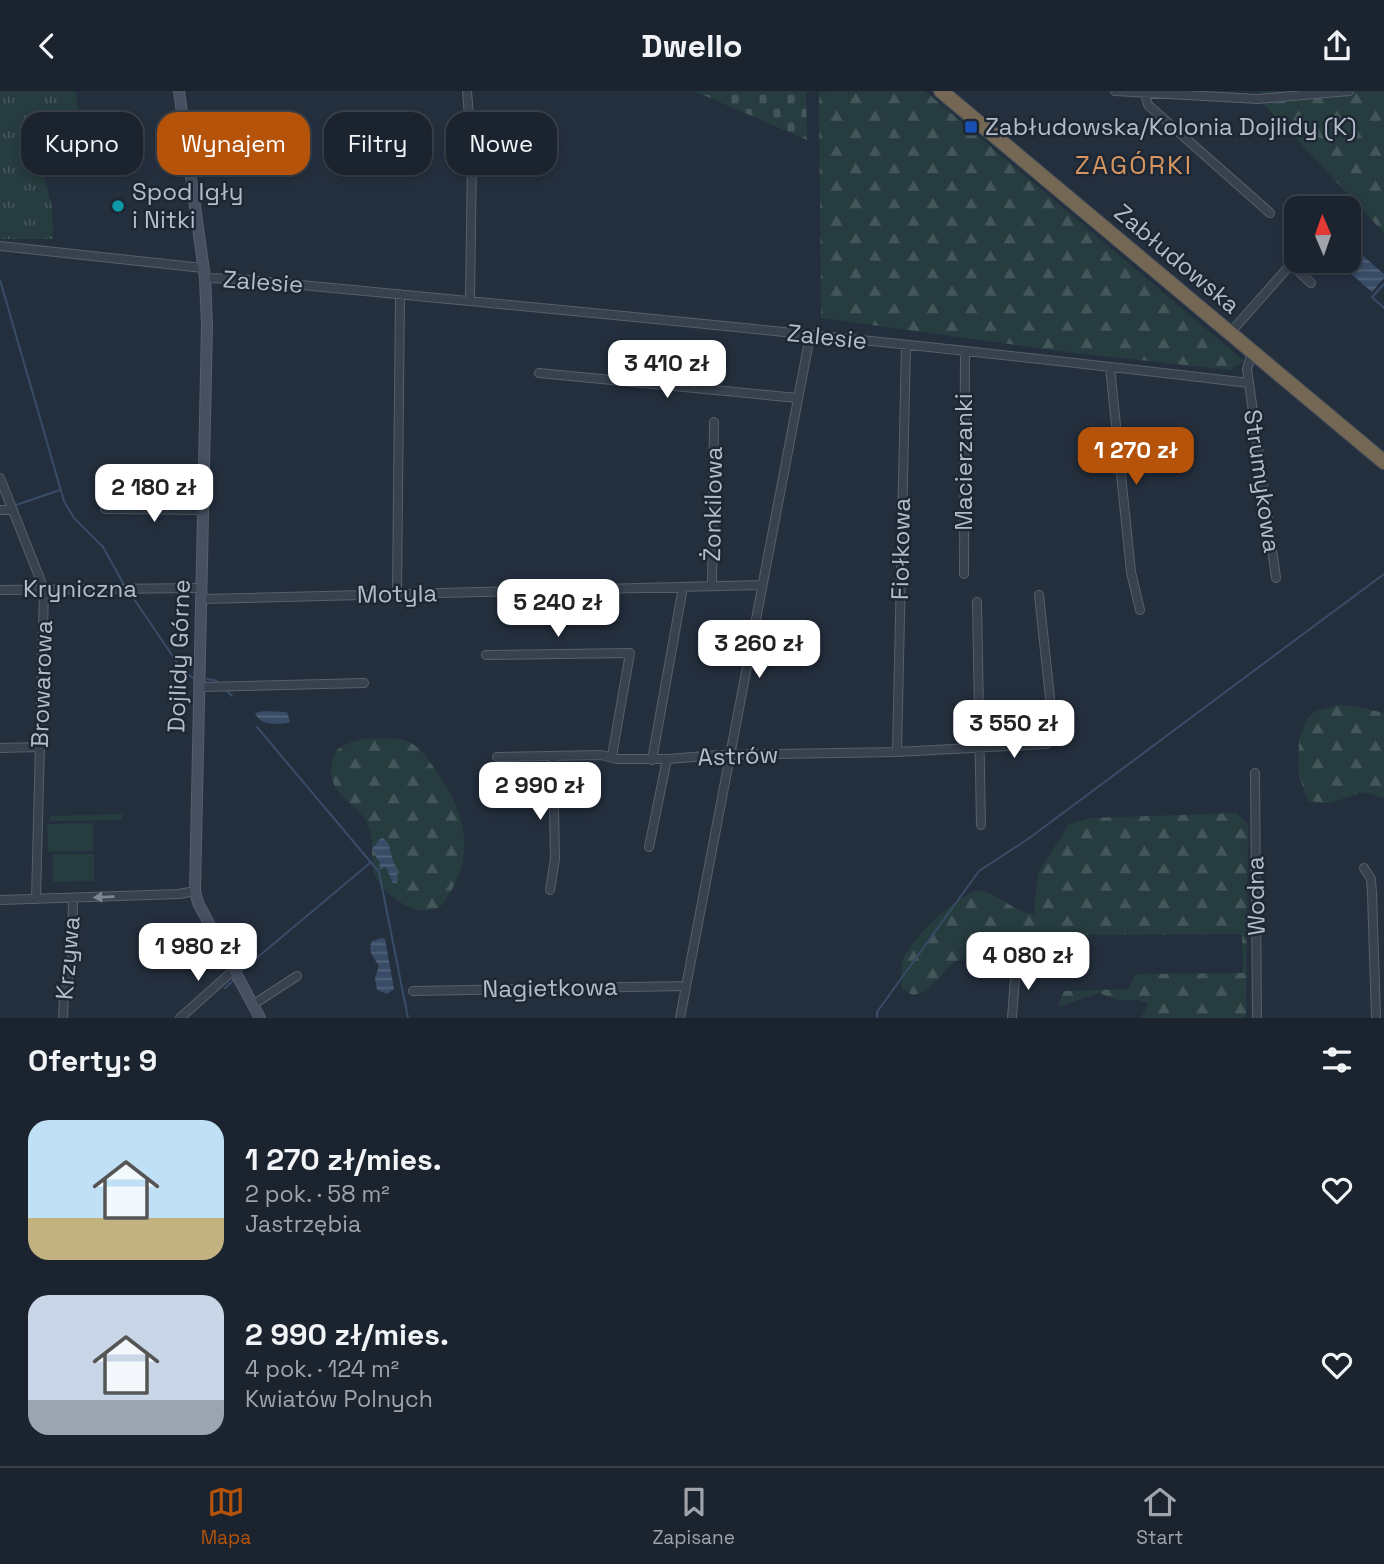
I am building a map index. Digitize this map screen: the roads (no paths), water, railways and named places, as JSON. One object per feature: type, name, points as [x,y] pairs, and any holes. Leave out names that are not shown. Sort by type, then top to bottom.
[{"type":"highway","name":"Zabłudowska","points":[[941,91],[1384,462]]},
{"type":"street","name":"Dojlidy Górne","points":[[179,91],[204,273],[207,325],[195,891],[198,903],[260,1018]]},
{"type":"street","points":[[467,91],[472,155],[470,301]]},
{"type":"street","points":[[1115,91],[1258,99],[1349,91]]},
{"type":"street","points":[[1145,94],[1148,105],[1270,213]]},
{"type":"street","name":"Zalesie","points":[[2,246],[238,279],[810,335],[1249,383]]},
{"type":"street","points":[[1230,333],[1291,264],[1311,283]]},
{"type":"street","points":[[397,594],[400,294]]},
{"type":"street","points":[[680,1018],[810,335]]},
{"type":"street","name":"Fiołkowa","points":[[897,752],[906,345]]},
{"type":"street","name":"Macierzanki","points":[[964,574],[965,351]]},
{"type":"street","points":[[1249,383],[1247,369],[1252,352]]},
{"type":"street","points":[[1110,367],[1131,572],[1140,610]]},
{"type":"street","points":[[539,373],[797,398]]},
{"type":"street","name":"Strumykowa","points":[[1249,383],[1276,578]]},
{"type":"street","name":"Żonkilowa","points":[[712,586],[714,422]]},
{"type":"street","name":"Browarowa","points":[[0,478],[44,589],[36,899]]},
{"type":"street","points":[[105,509],[204,510]]},
{"type":"street","points":[[0,510],[13,510]]},
{"type":"street","name":"Motyla","points":[[202,593],[397,594],[761,585]]},
{"type":"street","points":[[652,760],[683,587]]},
{"type":"street","name":"Kryniczna","points":[[0,590],[202,593]]},
{"type":"street","name":"Astrów","points":[[497,757],[612,756],[617,759],[652,760],[1047,744],[1053,732],[1039,595]]},
{"type":"street","points":[[977,602],[981,825]]},
{"type":"street","points":[[486,655],[630,653],[612,756]]},
{"type":"street","points":[[200,687],[364,683]]},
{"type":"street","points":[[0,748],[40,747]]},
{"type":"street","points":[[550,890],[555,859],[553,756]]},
{"type":"street","points":[[649,847],[667,759]]},
{"type":"street","name":"Wodna","points":[[1255,773],[1257,1018]]},
{"type":"street","points":[[1364,868],[1371,879],[1376,1018]]},
{"type":"street","points":[[0,900],[188,894],[195,891]]},
{"type":"street","name":"Krzywa","points":[[63,1018],[64,996],[72,962],[74,898]]},
{"type":"street","points":[[1012,1018],[1016,964]]},
{"type":"street","points":[[180,1018],[235,969]]},
{"type":"street","points":[[254,1004],[297,977]]},
{"type":"street","name":"Nagietkowa","points":[[413,991],[686,986]]},
{"type":"water","points":[[1362,255],[1384,274],[1384,278],[1372,292],[1350,273],[1362,273]]},
{"type":"water","points":[[287,712],[290,721],[278,724],[265,722],[255,713]]},
{"type":"water","points":[[383,838],[388,843],[397,883],[393,883],[386,867],[379,870],[380,862],[373,848]]},
{"type":"water","points":[[385,939],[394,989],[387,994],[377,990],[375,978],[379,966],[370,948],[372,941]]},
{"type":"waterway","points":[[0,280],[64,501],[74,518],[103,547],[123,583]]},
{"type":"waterway","points":[[1384,284],[1372,297],[1384,308]]},
{"type":"waterway","points":[[13,506],[60,490]]},
{"type":"waterway","points":[[877,1018],[877,1012],[979,871],[1028,839],[1384,574]]},
{"type":"waterway","points":[[130,593],[182,670],[193,678]]},
{"type":"waterway","points":[[207,679],[217,681]]},
{"type":"waterway","points":[[226,690],[232,696]]},
{"type":"waterway","points":[[257,727],[379,872],[408,1018]]},
{"type":"waterway","points":[[240,972],[370,863]]},
{"type":"waterway","points":[[225,988],[235,979]]},
{"type":"place","name":"Zabłudowska/Kolonia Dojlidy (K)","points":[[971,127]]},
{"type":"place","name":"Spod Igły i Nitki","points":[[118,206]]},
{"type":"district","name":"ZAGÓRKI","points":[[1134,165]]}]
